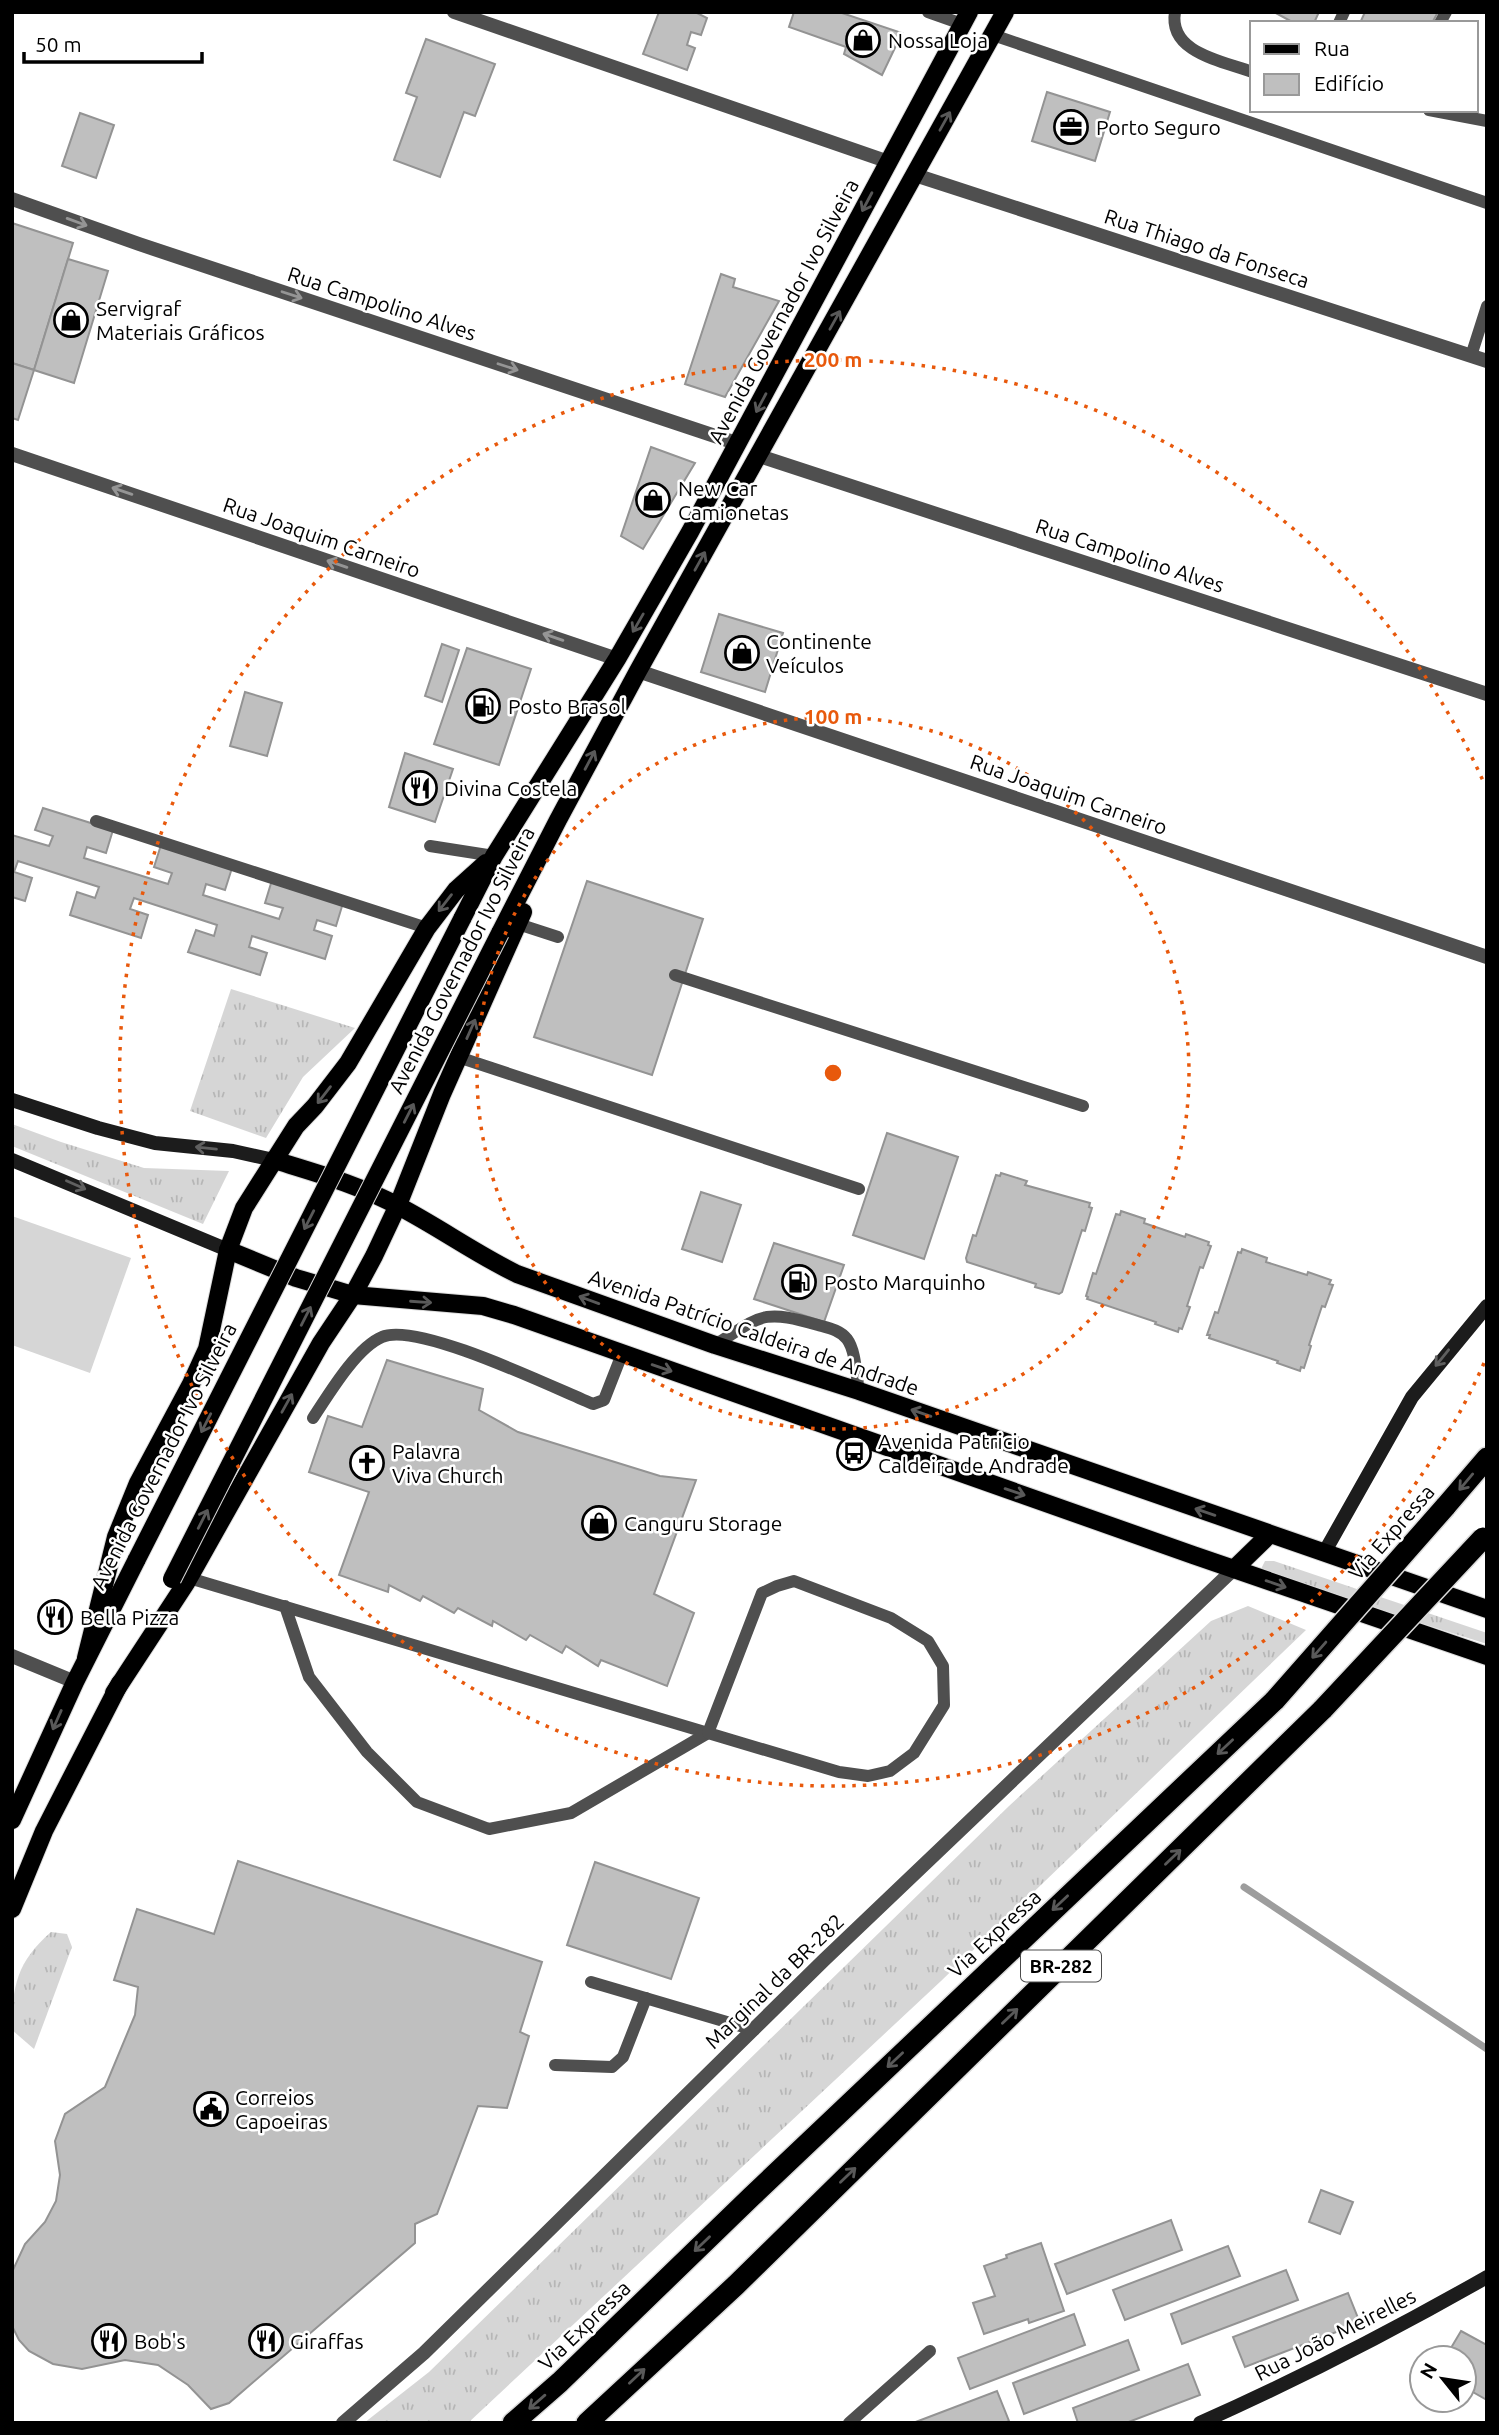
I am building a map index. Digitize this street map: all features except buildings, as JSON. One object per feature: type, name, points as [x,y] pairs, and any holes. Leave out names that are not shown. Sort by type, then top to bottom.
[{"type":"highway","name":"Via Expressa","points":[[513,2423],[560,2382],[761,2187],[1275,1700],[1487,1458]]},
{"type":"highway","name":"BR-282","points":[[587,2423],[736,2285],[1323,1709],[1485,1536]]},
{"type":"main road","name":"Avenida Governador Ivo Silveira","points":[[12,1909],[44,1831],[114,1693],[180,1579],[558,820],[638,671],[1005,12]]},
{"type":"main road","name":"Avenida Governador Ivo Silveira","points":[[12,1820],[86,1658],[494,856],[617,659],[739,444],[965,18]]},
{"type":"main road","points":[[180,1579],[321,1343],[353,1295],[398,1205],[458,1057],[518,924],[558,820]]},
{"type":"main road","points":[[86,1658],[116,1536],[138,1483],[207,1349],[228,1250],[244,1208],[296,1126],[315,1107],[348,1063],[426,928],[456,890],[494,856]]},
{"type":"main road","name":"Avenida Patrício Caldeira de Andrade","points":[[12,1100],[155,1143],[233,1150],[348,1184],[398,1205],[486,1259],[517,1274],[715,1345],[859,1391],[1487,1609]]},
{"type":"main road","points":[[12,1160],[296,1278],[353,1295],[482,1306],[514,1315],[1487,1656]]},
{"type":"main road","points":[[1324,1553],[1412,1397],[1487,1306]]},
{"type":"main road","points":[[1234,1569],[1269,1535]]},
{"type":"main road","name":"Rua João Meirelles","points":[[1200,2423],[1388,2332],[1487,2277]]},
{"type":"street","points":[[454,12],[889,162]]},
{"type":"street","name":"Rua Thiago da Fonseca","points":[[915,175],[1487,362]]},
{"type":"street","name":"Rua Campolino Alves","points":[[12,199],[739,444]]},
{"type":"street","name":"Rua Joaquim Carneiro","points":[[12,454],[617,659]]},
{"type":"street","name":"Rua Campolino Alves","points":[[760,456],[1487,694]]},
{"type":"street","name":"Rua Joaquim Carneiro","points":[[638,671],[1487,957]]},
{"type":"street","name":"Marginal da BR-282","points":[[343,2423],[425,2353],[754,2030],[1234,1569]]},
{"type":"street","points":[[12,1657],[75,1682]]},
{"type":"lane","points":[[928,12],[965,18]]},
{"type":"lane","points":[[1175,12],[1175,33],[1182,43],[1199,53],[1250,71]]},
{"type":"lane","points":[[993,35],[1487,203]]},
{"type":"lane","points":[[1440,112],[1487,121]]},
{"type":"lane","points":[[1471,356],[1487,306]]},
{"type":"lane","points":[[96,821],[426,928]]},
{"type":"lane","points":[[430,846],[494,856]]},
{"type":"lane","points":[[518,924],[558,937]]},
{"type":"lane","points":[[675,975],[1083,1105]]},
{"type":"lane","points":[[458,1057],[859,1189]]},
{"type":"lane","points":[[715,1345],[755,1319],[773,1315],[784,1315],[837,1331],[847,1338],[851,1346],[859,1391]]},
{"type":"lane","points":[[313,1418],[345,1369],[379,1338],[391,1333],[444,1343],[593,1404],[604,1400],[622,1354]]},
{"type":"lane","points":[[180,1579],[285,1606],[708,1733],[839,1772],[868,1776],[890,1771],[914,1752],[944,1705],[943,1666],[928,1641],[891,1618],[794,1581],[762,1593],[708,1733],[571,1813],[489,1829],[416,1802],[367,1752],[309,1677],[285,1606]]},
{"type":"lane","points":[[591,1982],[754,2030]]},
{"type":"lane","points":[[555,2065],[612,2067],[623,2057],[646,1998]]},
{"type":"lane","points":[[849,2423],[930,2351]]},
{"type":"green space","points":[[231,989],[355,1028],[303,1077],[266,1138],[190,1111]]},
{"type":"green space","points":[[12,1124],[144,1168],[229,1171],[203,1224],[12,1146]]},
{"type":"green space","points":[[12,1216],[131,1258],[90,1373],[12,1345]]},
{"type":"green space","points":[[1265,1561],[1274,1561],[1487,1633],[1487,1644],[1264,1574],[1261,1569]]},
{"type":"green space","points":[[1248,1606],[1306,1630],[941,1981],[468,2423],[364,2423],[429,2372],[1009,1806],[1211,1621]]},
{"type":"green space","points":[[51,1932],[67,1934],[72,1947],[34,2049],[12,2030],[13,2000],[24,1964]]},
{"type":"waterway","points":[[1244,1887],[1487,2049]]},
{"type":"place","name":"Nossa Loja","points":[[863,40]]},
{"type":"place","name":"Porto Seguro","points":[[1071,127]]},
{"type":"place","name":"Servigraf Materiais Gráficos","points":[[71,320]]},
{"type":"place","name":"New Car Camionetas","points":[[653,500]]},
{"type":"place","name":"Continente Veículos","points":[[742,653]]},
{"type":"place","name":"Posto Brasol","points":[[483,706]]},
{"type":"place","name":"Divina Costela","points":[[420,788]]},
{"type":"place","name":"Posto Marquinho","points":[[799,1282]]},
{"type":"place","name":"Avenida Patricio Caldeira de Andrade","points":[[854,1453]]},
{"type":"place","name":"Palavra Viva Church","points":[[367,1463]]},
{"type":"place","name":"Canguru Storage","points":[[599,1523]]},
{"type":"place","name":"Bella Pizza","points":[[55,1617]]},
{"type":"place","name":"Correios Capoeiras","points":[[211,2109]]},
{"type":"place","name":"Bob's","points":[[109,2341]]},
{"type":"place","name":"Giraffas","points":[[266,2341]]}]
